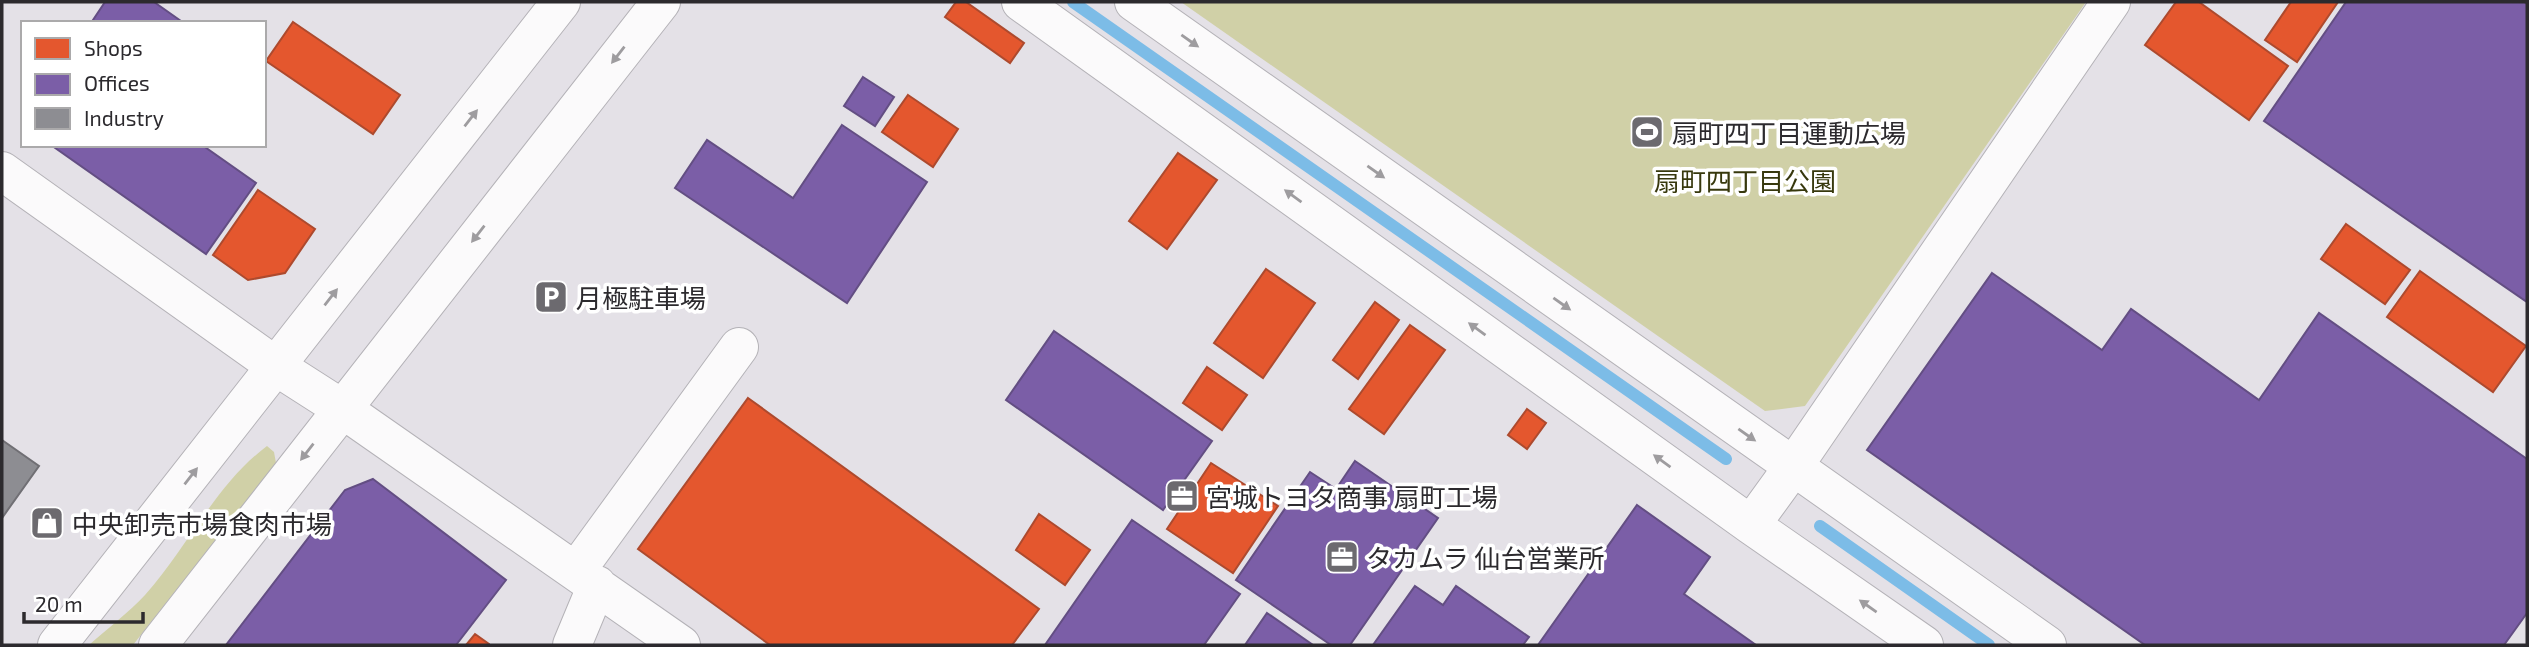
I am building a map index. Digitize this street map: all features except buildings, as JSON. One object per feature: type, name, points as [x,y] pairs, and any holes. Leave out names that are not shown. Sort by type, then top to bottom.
[{"type":"street","points":[[57,645],[561,2]]},
{"type":"street","points":[[158,645],[661,2]]},
{"type":"street","points":[[1021,2],[1751,525],[1924,645]]},
{"type":"street","points":[[1134,2],[2047,645]]},
{"type":"street","points":[[1751,525],[2111,2]]},
{"type":"street","points":[[2,171],[277,367],[341,408],[681,645]]},
{"type":"street","points":[[572,645],[587,578],[739,347]]},
{"type":"green space","name":"扇町四丁目公園","points":[[1181,2],[2086,2],[1805,406],[1765,411]]},
{"type":"green space","points":[[267,446],[274,452],[276,463],[133,645],[89,645],[145,595],[217,497],[249,461]]},
{"type":"waterway","points":[[1073,2],[1726,459]]},
{"type":"waterway","points":[[1820,526],[1989,645]]},
{"type":"place","name":"扇町四丁目運動広場","points":[[1647,132]]},
{"type":"place","name":"月極駐車場","points":[[551,297]]},
{"type":"place","name":"宮城トヨタ商事 扇町工場","points":[[1182,496]]},
{"type":"place","name":"中央卸売市場食肉市場","points":[[47,523]]},
{"type":"place","name":"タカムラ 仙台営業所","points":[[1342,557]]}]
